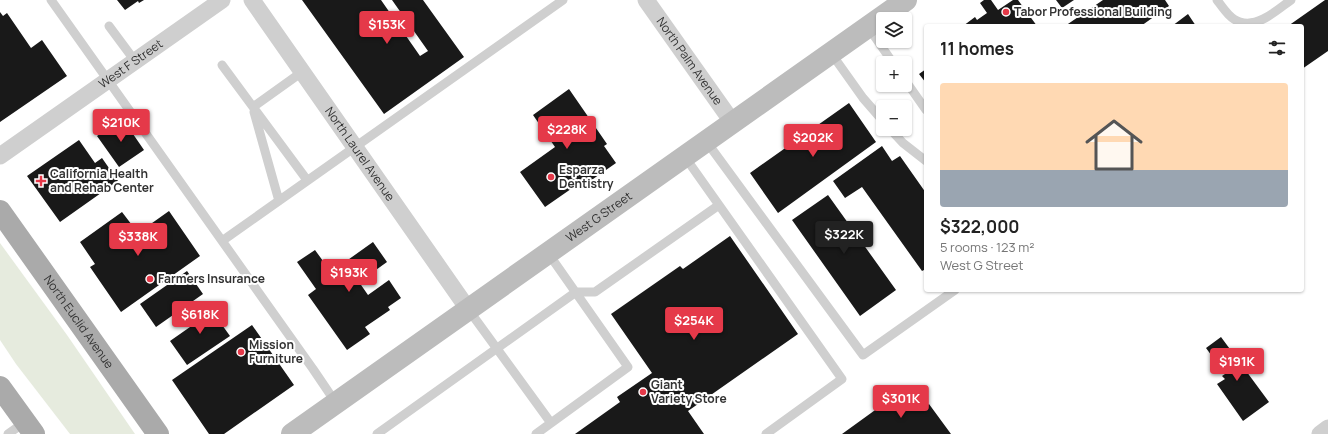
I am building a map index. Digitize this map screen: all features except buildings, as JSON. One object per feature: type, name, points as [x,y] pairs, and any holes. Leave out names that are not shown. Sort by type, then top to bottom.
[{"type":"main road","name":"North Euclid Avenue","points":[[0,211],[158,434]]},
{"type":"main road","points":[[0,387],[30,428]]},
{"type":"street","name":"West F Street","points":[[0,156],[222,0]]},
{"type":"street","name":"North Laurel Avenue","points":[[252,0],[468,309]]},
{"type":"street","name":"North Palm Avenue","points":[[646,0],[733,123]]},
{"type":"street","name":"West G Street","points":[[292,434],[906,0]]},
{"type":"street","points":[[1320,434],[1328,428]]},
{"type":"lane","points":[[51,0],[336,403]]},
{"type":"lane","points":[[222,241],[563,0]]},
{"type":"lane","points":[[1217,0],[1227,13],[1239,22],[1249,22],[1260,20],[1270,15],[1291,0]]},
{"type":"lane","points":[[109,26],[134,61]]},
{"type":"lane","points":[[868,27],[888,56]]},
{"type":"lane","points":[[831,53],[863,98],[876,113]]},
{"type":"lane","points":[[222,65],[307,180]]},
{"type":"lane","points":[[253,107],[302,72]]},
{"type":"lane","points":[[912,90],[924,107]]},
{"type":"lane","points":[[253,107],[279,201]]},
{"type":"lane","points":[[896,136],[924,159]]},
{"type":"lane","points":[[706,141],[863,355],[952,292]]},
{"type":"lane","points":[[685,157],[842,379],[766,434]]},
{"type":"lane","points":[[377,434],[576,292],[595,292],[719,205]]},
{"type":"lane","points":[[536,434],[628,367],[548,253]]},
{"type":"lane","points":[[468,309],[552,423]]},
{"type":"lane","points":[[8,434],[30,428]]},
{"type":"shaded area","points":[[0,243],[67,335],[135,434],[70,434],[16,364],[0,340]]},
{"type":"place","name":"Tabor Professional Building","points":[[1006,12]]},
{"type":"place","name":"Esparza Dentistry","points":[[551,177]]},
{"type":"place","name":"California Health and Rehab Center","points":[[41,181]]},
{"type":"place","name":"Farmers Insurance","points":[[150,279]]},
{"type":"place","name":"Mission Furniture","points":[[241,352]]},
{"type":"place","name":"Giant Variety Store","points":[[643,392]]}]
